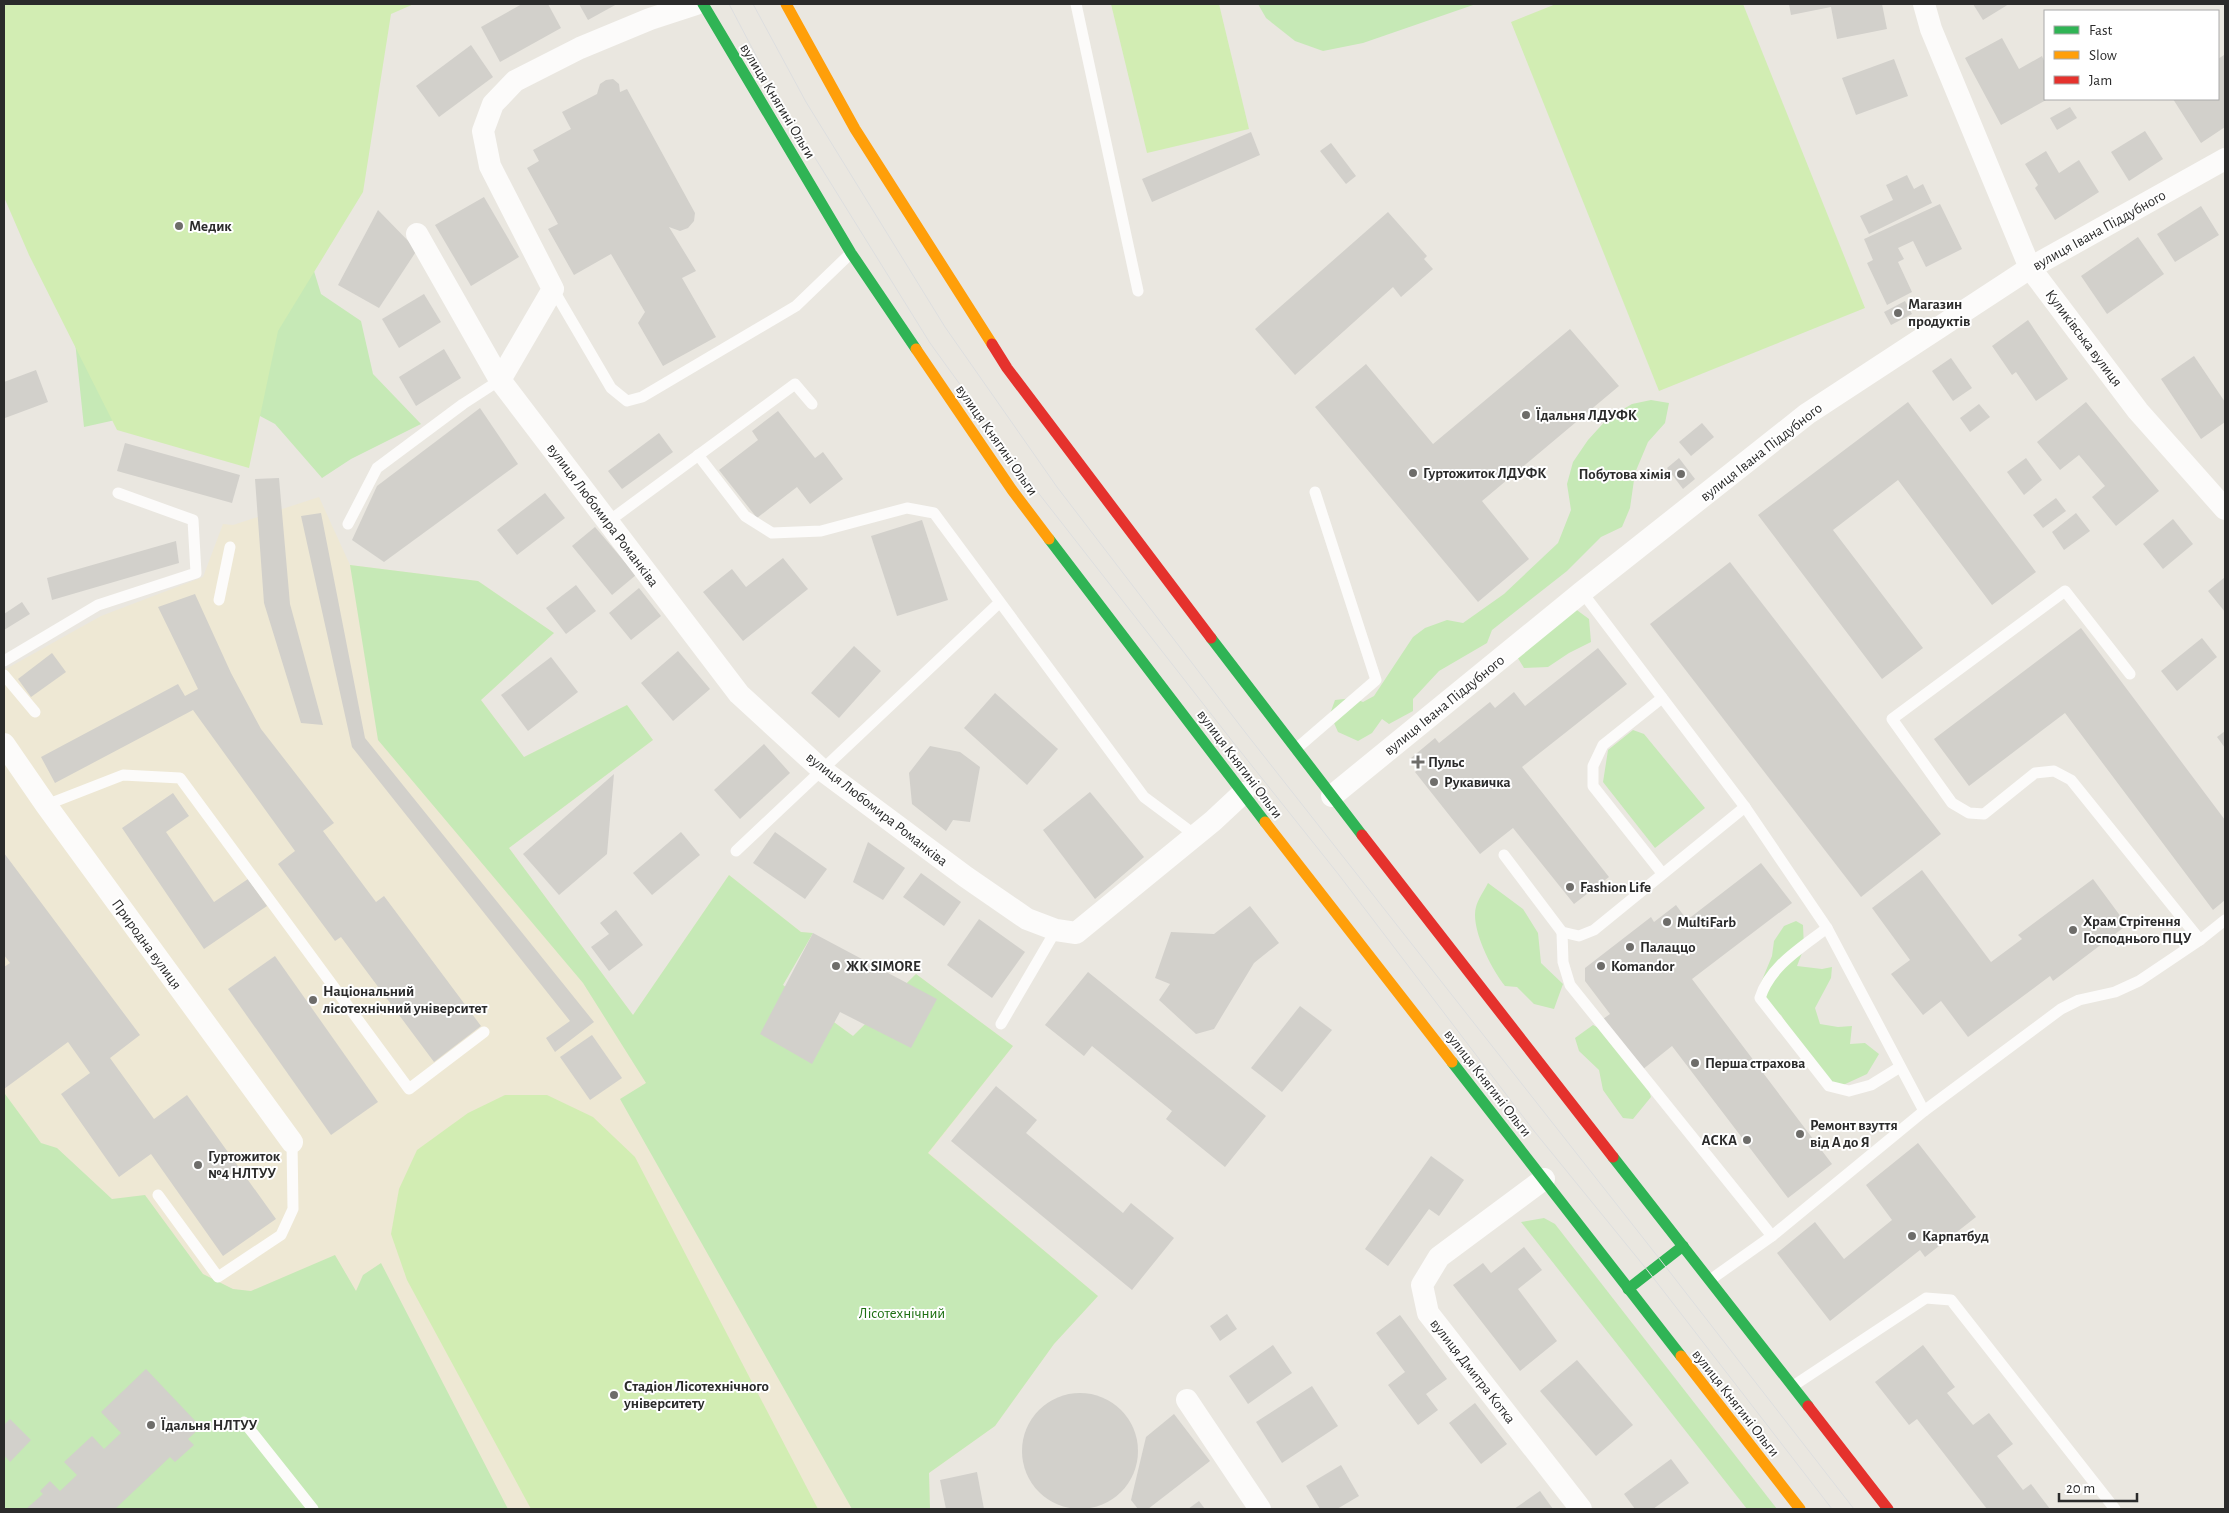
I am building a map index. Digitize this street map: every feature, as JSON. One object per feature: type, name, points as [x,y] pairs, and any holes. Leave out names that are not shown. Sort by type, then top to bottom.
[{"type":"main road","name":"вулиця Княгині Ольги","points":[[702,4],[851,253],[1012,490],[1243,793],[1800,1509]]},
{"type":"main road","points":[[786,4],[860,137],[930,250],[1007,368],[1296,750],[1888,1509]]},
{"type":"main road","points":[[1628,1289],[1683,1246]]},
{"type":"street","points":[[500,380],[553,289],[490,166],[483,131],[493,104],[516,81],[580,48],[650,19],[696,4]]},
{"type":"street","name":"Куликівська вулиця","points":[[1924,4],[1931,29],[2030,268],[2138,411],[2225,510]]},
{"type":"street","name":"вулиця Івана Піддубного","points":[[1332,796],[1582,592],[1807,414],[2030,268],[2225,159]]},
{"type":"street","name":"вулиця Любомира Романківа","points":[[417,234],[500,380],[739,694],[822,770],[966,877],[1027,919],[1056,930],[1076,933],[1243,793]]},
{"type":"street","name":"Природна вулиця","points":[[4,744],[46,805],[292,1142]]},
{"type":"street","name":"вулиця Дмитра Котка","points":[[1544,1179],[1439,1257],[1422,1285],[1428,1313],[1582,1509]]},
{"type":"street","points":[[1187,1400],[1260,1509]]},
{"type":"lane","points":[[1076,4],[1138,291]]},
{"type":"lane","points":[[553,289],[611,388],[627,401],[642,397],[796,306],[851,253]]},
{"type":"lane","points":[[348,524],[377,468],[463,404],[500,380]]},
{"type":"lane","points":[[609,521],[795,384],[812,404]]},
{"type":"lane","points":[[698,455],[745,516],[772,533],[821,531],[907,508],[934,514],[1144,797],[1195,835]]},
{"type":"lane","points":[[1296,750],[1376,680],[1315,492]]},
{"type":"lane","points":[[4,660],[98,605],[196,573],[193,520],[118,493]]},
{"type":"lane","points":[[219,600],[230,547]]},
{"type":"lane","points":[[2130,674],[2065,591],[1892,719],[1952,803],[1969,814],[1984,814],[2036,774],[2054,771],[2071,780],[2200,940]]},
{"type":"lane","points":[[1582,592],[1745,807],[1827,928],[1924,1112]]},
{"type":"lane","points":[[736,851],[999,603]]},
{"type":"lane","points":[[4,675],[35,712]]},
{"type":"lane","points":[[1662,698],[1603,745],[1593,766],[1593,786],[1662,874]]},
{"type":"lane","points":[[46,805],[123,776],[180,778],[409,1089],[484,1032]]},
{"type":"lane","points":[[1562,932],[1579,936],[1594,930],[1745,807]]},
{"type":"lane","points":[[1504,855],[1562,932],[1563,962],[1570,985],[1772,1236]]},
{"type":"lane","points":[[1710,1280],[1772,1236],[1924,1112],[2061,1009],[2079,1000],[2115,992],[2139,982],[2200,940],[2225,920]]},
{"type":"lane","points":[[1827,928],[1779,966],[1765,983],[1760,998],[1829,1086],[1849,1091],[1864,1087],[1871,1085],[1900,1067]]},
{"type":"lane","points":[[1001,1024],[1056,930]]},
{"type":"lane","points":[[158,1195],[218,1277],[281,1235],[293,1209],[292,1142]]},
{"type":"lane","points":[[1793,1386],[1926,1298],[1951,1300],[2115,1509]]},
{"type":"lane","points":[[244,1422],[313,1509]]},
{"type":"shaded area","name":"Національний лісотехнічний університет","points":[[319,497],[350,565],[478,581],[554,633],[481,700],[524,757],[627,705],[653,740],[509,848],[633,1015],[729,875],[801,932],[813,933],[783,985],[853,1036],[916,974],[1013,1046],[929,1153],[1098,1296],[1054,1344],[995,1426],[929,1473],[930,1509],[4,1509],[4,670],[101,616],[203,577],[223,524],[233,525]]},
{"type":"green space","name":"Медик","points":[[4,4],[414,4],[391,14],[363,192],[278,331],[249,468],[117,430],[29,255],[4,197]]},
{"type":"green space","points":[[1111,4],[1219,4],[1249,129],[1147,153]]},
{"type":"green space","points":[[1258,4],[1476,4],[1363,43],[1323,51],[1295,41],[1266,18]]},
{"type":"green space","points":[[1556,4],[1743,4],[1865,308],[1659,391],[1511,22]]},
{"type":"green space","points":[[310,258],[321,294],[361,321],[373,374],[421,424],[351,459],[322,478],[275,424],[223,396],[84,427],[67,265]]},
{"type":"green space","points":[[1651,400],[1669,403],[1665,423],[1648,442],[1635,473],[1630,508],[1622,527],[1601,537],[1567,571],[1492,630],[1487,643],[1439,671],[1413,699],[1413,711],[1389,724],[1382,719],[1372,733],[1358,741],[1338,732],[1330,714],[1335,700],[1353,698],[1363,702],[1374,696],[1413,637],[1425,628],[1447,620],[1463,623],[1504,594],[1558,543],[1571,510],[1567,484],[1573,462],[1588,440],[1608,418],[1632,404]]},
{"type":"green space","name":"Лісотехнічний","points":[[350,565],[478,581],[554,633],[481,700],[524,757],[627,705],[653,740],[509,848],[633,1015],[729,875],[801,932],[813,933],[783,985],[853,1036],[916,974],[1013,1046],[928,1153],[1098,1296],[1054,1344],[995,1426],[929,1473],[930,1509],[852,1509],[620,1099],[646,1083],[583,983],[378,740]]},
{"type":"green space","points":[[1570,605],[1589,619],[1591,642],[1569,653],[1548,667],[1524,668],[1511,647]]},
{"type":"green space","points":[[1633,730],[1644,734],[1705,808],[1655,848],[1603,782],[1608,750]]},
{"type":"green space","points":[[1488,883],[1523,909],[1538,933],[1541,963],[1563,984],[1554,1009],[1534,1004],[1517,987],[1505,986],[1494,970],[1479,937],[1475,916],[1477,904]]},
{"type":"green space","points":[[1796,921],[1803,925],[1804,948],[1797,966],[1822,969],[1832,967],[1831,978],[1815,1008],[1820,1024],[1838,1027],[1852,1026],[1850,1044],[1865,1043],[1879,1054],[1867,1074],[1841,1086],[1820,1078],[1781,1015],[1764,1003],[1760,985],[1772,956],[1774,941],[1784,926]]},
{"type":"green space","points":[[1593,1025],[1603,1030],[1647,1085],[1651,1097],[1633,1119],[1623,1118],[1603,1090],[1599,1070],[1579,1051],[1575,1038]]},
{"type":"green space","points":[[5,1094],[41,1143],[57,1148],[112,1199],[145,1195],[203,1274],[233,1289],[251,1291],[335,1255],[356,1291],[363,1275],[381,1263],[508,1509],[4,1509]]},
{"type":"green space","name":"Стадіон Лісотехнічного університету","points":[[505,1095],[547,1095],[593,1117],[635,1157],[818,1509],[531,1509],[407,1280],[391,1234],[399,1189],[417,1150],[468,1113]]},
{"type":"green space","points":[[1544,1218],[1555,1224],[1777,1509],[1747,1509],[1521,1222]]},
{"type":"building","points":[[522,4],[548,4],[561,28],[500,62],[481,27]]},
{"type":"building","points":[[579,4],[617,4],[588,20]]},
{"type":"building","points":[[1789,4],[1882,4],[1887,29],[1837,39],[1831,7],[1791,15]]},
{"type":"building","points":[[1973,4],[2009,4],[1983,20]]},
{"type":"building","points":[[2002,38],[2019,69],[2042,56],[2044,61],[2044,100],[2046,100],[2001,125],[1965,58]]},
{"type":"building","points":[[471,45],[493,77],[439,117],[416,86]]},
{"type":"building","points":[[2224,55],[2225,127],[2201,143],[2174,100],[2219,100],[2219,58]]},
{"type":"building","points":[[1894,59],[1908,96],[1856,115],[1842,78]]},
{"type":"building","points":[[613,79],[619,84],[620,92],[627,89],[695,213],[694,221],[688,228],[680,231],[669,227],[696,271],[682,278],[716,337],[663,366],[638,323],[645,312],[611,254],[574,275],[548,229],[558,224],[527,168],[539,161],[533,150],[571,129],[562,112],[597,94],[600,84],[606,80]]},
{"type":"building","points":[[2070,107],[2077,118],[2057,130],[2050,118]]},
{"type":"building","points":[[2145,131],[2163,159],[2129,181],[2111,152]]},
{"type":"building","points":[[1251,132],[1260,155],[1152,202],[1142,179]]},
{"type":"building","points":[[1331,143],[1356,176],[1346,184],[1320,151]]},
{"type":"building","points":[[2046,151],[2059,173],[2079,160],[2099,192],[2055,220],[2035,188],[2038,185],[2025,164]]},
{"type":"building","points":[[1907,175],[1914,189],[1923,184],[1932,203],[1869,234],[1860,216],[1893,200],[1886,185]]},
{"type":"building","points":[[484,197],[519,257],[471,286],[435,225]]},
{"type":"building","points":[[1940,204],[1962,249],[1926,267],[1913,241],[1898,248],[1904,259],[1898,262],[1912,292],[1887,305],[1867,263],[1873,260],[1864,239]]},
{"type":"building","points":[[2201,206],[2219,235],[2175,262],[2157,234]]},
{"type":"building","points":[[378,210],[417,250],[379,308],[338,285]]},
{"type":"building","points":[[1388,212],[1427,256],[1424,259],[1433,269],[1401,297],[1393,287],[1295,375],[1255,329]]},
{"type":"building","points":[[2138,237],[2164,274],[2107,314],[2081,276]]},
{"type":"building","points":[[424,294],[441,322],[399,348],[382,319]]},
{"type":"building","name":"Магазин продуктів","points":[[1905,301],[1912,314],[1891,325],[1884,312]]},
{"type":"building","points":[[2028,320],[2068,379],[2036,401],[2016,372],[2012,375],[1992,346]]},
{"type":"building","points":[[1570,329],[1619,386],[1482,501],[1529,559],[1478,602],[1315,407],[1366,364],[1433,444]]},
{"type":"building","points":[[444,349],[461,378],[416,406],[399,377]]},
{"type":"building","points":[[2194,356],[2225,402],[2225,422],[2201,439],[2161,379]]},
{"type":"building","points":[[1951,358],[1972,388],[1953,401],[1932,371]]},
{"type":"building","points":[[36,370],[48,402],[5,418],[4,382]]},
{"type":"building","points":[[1908,402],[2036,572],[1992,605],[1898,480],[1833,530],[1923,648],[1882,679],[1758,515]]},
{"type":"building","points":[[2086,402],[2159,491],[2116,526],[2092,497],[2105,486],[2079,455],[2060,470],[2037,442]]},
{"type":"building","points":[[1979,404],[1990,417],[1970,432],[1960,418]]},
{"type":"building","points":[[480,408],[518,464],[384,562],[352,540],[377,486]]},
{"type":"building","points":[[778,411],[815,458],[823,452],[843,479],[810,504],[797,487],[757,518],[719,470],[758,440],[752,431]]},
{"type":"building","points":[[1702,423],[1714,437],[1691,456],[1679,442]]},
{"type":"building","points":[[659,433],[673,452],[622,489],[608,471]]},
{"type":"building","points":[[125,443],[240,475],[232,503],[117,471]]},
{"type":"building","name":"Побутова хімія","points":[[1679,458],[1695,479],[1683,489],[1667,468]]},
{"type":"building","points":[[2026,458],[2042,480],[2024,495],[2007,472]]},
{"type":"building","points":[[279,478],[290,604],[323,725],[301,723],[264,603],[255,479]]},
{"type":"building","points":[[545,493],[565,518],[517,555],[497,530]]},
{"type":"building","points":[[2056,498],[2066,511],[2043,528],[2033,515]]},
{"type":"building","points":[[321,513],[365,738],[594,1022],[555,1052],[546,1038],[570,1021],[352,747],[301,516]]},
{"type":"building","points":[[2076,513],[2090,531],[2064,550],[2052,532]]},
{"type":"building","points":[[2173,519],[2193,544],[2163,569],[2143,544]]},
{"type":"building","points":[[922,520],[948,600],[897,616],[871,536]]},
{"type":"building","points":[[595,527],[636,575],[612,595],[572,546]]},
{"type":"building","points":[[176,541],[179,563],[52,600],[47,578]]},
{"type":"building","points":[[783,558],[808,589],[743,641],[703,592],[732,569],[746,587]]},
{"type":"building","points":[[1730,562],[1941,834],[1861,897],[1650,624]]},
{"type":"building","points":[[2225,577],[2225,612],[2208,591]]},
{"type":"building","points":[[576,585],[596,611],[566,634],[546,608]]},
{"type":"building","points":[[639,588],[661,616],[631,640],[609,613]]},
{"type":"building","points":[[195,594],[231,673],[261,729],[334,823],[323,831],[376,902],[384,896],[481,1026],[434,1062],[341,937],[335,941],[278,864],[295,851],[193,710],[55,783],[41,757],[178,684],[185,696],[198,689],[158,607]]},
{"type":"building","points":[[22,602],[30,614],[4,630],[4,614]]},
{"type":"building","points":[[2081,628],[2225,820],[2225,900],[2213,910],[2065,713],[1969,786],[1934,739]]},
{"type":"building","points":[[2202,638],[2217,657],[2177,691],[2161,671]]},
{"type":"building","points":[[854,646],[881,671],[839,718],[811,693]]},
{"type":"building","points":[[1598,648],[1627,684],[1522,767],[1609,877],[1574,904],[1513,828],[1480,854],[1415,772],[1419,769],[1411,758],[1435,738],[1439,743],[1490,702],[1495,708],[1514,692],[1525,706]]},
{"type":"building","points":[[678,651],[710,689],[673,721],[641,683]]},
{"type":"building","points":[[52,653],[66,672],[31,697],[18,679]]},
{"type":"building","points":[[551,657],[578,692],[528,731],[501,695]]},
{"type":"building","points":[[995,693],[1058,749],[1027,785],[964,728]]},
{"type":"building","points":[[2225,731],[2225,748],[2217,737]]},
{"type":"building","points":[[764,744],[790,773],[740,819],[714,790]]},
{"type":"building","points":[[930,746],[960,752],[980,767],[970,822],[953,820],[946,831],[912,804],[909,773]]},
{"type":"building","points":[[614,774],[607,854],[559,895],[523,854]]},
{"type":"building","points":[[1090,792],[1144,857],[1095,899],[1043,830]]},
{"type":"building","points":[[173,793],[189,816],[166,832],[214,902],[248,879],[267,906],[204,949],[122,828]]},
{"type":"building","points":[[681,832],[700,855],[652,895],[633,873]]},
{"type":"building","points":[[775,832],[827,869],[805,899],[753,863]]},
{"type":"building","points":[[868,842],[905,868],[883,900],[853,882]]},
{"type":"building","points":[[4,853],[140,1035],[110,1058],[154,1119],[187,1095],[276,1219],[223,1256],[151,1154],[119,1177],[61,1094],[90,1073],[68,1042],[4,1089],[4,967],[10,963],[4,955]]},
{"type":"building","points":[[1761,863],[1792,903],[1692,979],[1832,1164],[1788,1198],[1672,1046],[1642,1070],[1603,1019],[1610,1014],[1585,981],[1585,968],[1651,917],[1654,922],[1676,905],[1687,920]]},
{"type":"building","points":[[1922,870],[1991,962],[2022,939],[2018,935],[2093,879],[2127,925],[2053,981],[2050,976],[1968,1037],[1941,1001],[1923,1015],[1891,974],[1910,960],[1872,908]]},
{"type":"building","points":[[921,873],[961,902],[944,926],[903,897]]},
{"type":"building","points":[[1250,906],[1279,943],[1254,963],[1214,1029],[1196,1034],[1159,1000],[1170,984],[1155,978],[1171,932],[1214,934]]},
{"type":"building","points":[[616,910],[643,945],[609,971],[591,947],[609,934],[600,923]]},
{"type":"building","points":[[979,919],[1025,952],[992,998],[947,965]]},
{"type":"building","name":"ЖК SIMORE","points":[[813,933],[937,999],[911,1048],[840,1012],[812,1064],[760,1034]]},
{"type":"building","points":[[275,956],[378,1102],[331,1135],[228,989]]},
{"type":"building","points":[[1088,972],[1266,1116],[1225,1167],[1166,1119],[1172,1111],[1092,1046],[1084,1056],[1045,1025]]},
{"type":"building","points":[[1300,1006],[1332,1030],[1282,1092],[1251,1068]]},
{"type":"building","points":[[592,1035],[622,1078],[590,1100],[560,1057]]},
{"type":"building","points":[[996,1086],[1037,1120],[1026,1133],[1123,1213],[1131,1203],[1174,1238],[1132,1290],[951,1141]]},
{"type":"building","name":"Карпатбуд","points":[[1918,1143],[1976,1217],[1925,1257],[1920,1250],[1830,1321],[1777,1253],[1815,1222],[1844,1259],[1892,1220],[1866,1185]]},
{"type":"building","points":[[1431,1156],[1464,1180],[1439,1216],[1429,1209],[1388,1266],[1365,1249]]},
{"type":"building","points":[[1524,1247],[1542,1270],[1518,1289],[1557,1341],[1520,1371],[1453,1285],[1483,1263],[1491,1273]]},
{"type":"building","points":[[1227,1314],[1237,1329],[1220,1341],[1210,1326]]},
{"type":"building","points":[[1400,1315],[1447,1379],[1426,1394],[1438,1410],[1418,1425],[1388,1385],[1405,1372],[1376,1333]]},
{"type":"building","points":[[1273,1345],[1292,1373],[1248,1404],[1229,1376]]},
{"type":"building","points":[[1923,1345],[1955,1387],[1947,1393],[1973,1425],[1989,1413],[2013,1444],[1997,1456],[2023,1490],[2031,1484],[2050,1509],[1987,1509],[1917,1419],[1909,1425],[1875,1382]]},
{"type":"building","points":[[1577,1360],[1633,1425],[1596,1456],[1540,1391]]},
{"type":"building","points":[[146,1369],[201,1427],[188,1439],[194,1445],[175,1462],[170,1457],[115,1509],[26,1509],[43,1494],[40,1491],[50,1481],[60,1491],[77,1475],[64,1462],[92,1436],[104,1449],[121,1433],[101,1412]]},
{"type":"building","points":[[1312,1386],[1338,1426],[1282,1463],[1256,1422]]},
{"type":"building","points":[[1080,1393],[1102,1397],[1121,1410],[1134,1429],[1138,1451],[1134,1473],[1121,1492],[1102,1505],[1080,1509],[1058,1505],[1039,1492],[1026,1473],[1022,1451],[1026,1429],[1039,1410],[1058,1397]]},
{"type":"building","points":[[1475,1403],[1507,1444],[1481,1464],[1449,1423]]},
{"type":"building","points":[[1174,1414],[1210,1461],[1148,1509],[1138,1509],[1131,1500],[1146,1437]]},
{"type":"building","points":[[10,1419],[31,1440],[10,1462],[4,1455],[4,1425]]},
{"type":"building","points":[[1671,1459],[1689,1483],[1653,1509],[1635,1509],[1624,1494]]},
{"type":"building","points":[[1341,1465],[1359,1496],[1337,1509],[1320,1509],[1306,1486]]},
{"type":"building","points":[[977,1472],[984,1509],[946,1509],[940,1480]]},
{"type":"building","points":[[1540,1491],[1553,1509],[1514,1509]]},
{"type":"building","points":[[1199,1501],[1205,1509],[1188,1509]]},
{"type":"tram line","points":[[729,4],[781,103],[930,343],[1040,495],[1339,875],[1534,1131],[1648,1271],[1832,1509]]},
{"type":"tram line","points":[[753,4],[806,102],[945,327],[1057,487],[1245,732],[1854,1509]]},
{"type":"traffic: fast","points":[[703,4],[851,253],[916,349]]},
{"type":"traffic: fast","points":[[1049,539],[1265,822]]},
{"type":"traffic: fast","points":[[1211,638],[1362,835]]},
{"type":"traffic: fast","points":[[1452,1062],[1681,1356]]},
{"type":"traffic: fast","points":[[1613,1157],[1808,1406]]},
{"type":"traffic: fast","points":[[1628,1289],[1683,1246]]},
{"type":"traffic: slow","points":[[786,4],[855,129],[992,344]]},
{"type":"traffic: slow","points":[[916,349],[1012,490],[1049,539]]},
{"type":"traffic: slow","points":[[1265,822],[1452,1062]]},
{"type":"traffic: slow","points":[[1681,1356],[1800,1509]]},
{"type":"traffic: jam","points":[[992,344],[1007,368],[1211,638]]},
{"type":"traffic: jam","points":[[1362,835],[1613,1157]]},
{"type":"traffic: jam","points":[[1808,1406],[1888,1509]]},
{"type":"place","name":"Медик","points":[[179,226]]},
{"type":"place","name":"Магазин продуктів","points":[[1898,313]]},
{"type":"place","name":"Їдальня ЛДУФК","points":[[1526,415]]},
{"type":"place","name":"Гуртожиток ЛДУФК","points":[[1413,473]]},
{"type":"place","name":"Побутова хімія","points":[[1681,474]]},
{"type":"place","name":"Пульс","points":[[1418,762]]},
{"type":"place","name":"Рукавичка","points":[[1434,782]]},
{"type":"place","name":"Fashion Life","points":[[1570,887]]},
{"type":"place","name":"MultiFarb","points":[[1667,922]]},
{"type":"place","name":"Храм Стрітення Господнього ПЦУ","points":[[2073,930]]},
{"type":"place","name":"Палаццо","points":[[1630,947]]},
{"type":"place","name":"ЖК SIMORE","points":[[836,966]]},
{"type":"place","name":"Komandor","points":[[1601,966]]},
{"type":"place","name":"Національний лісотехнічний університет","points":[[313,1000]]},
{"type":"place","name":"Перша страхова","points":[[1695,1063]]},
{"type":"place","name":"Ремонт взуття від А до Я","points":[[1800,1134]]},
{"type":"place","name":"АСКА","points":[[1747,1140]]},
{"type":"place","name":"Гуртожиток №4 НЛТУУ","points":[[198,1165]]},
{"type":"place","name":"Карпатбуд","points":[[1912,1236]]},
{"type":"place","name":"Стадіон Лісотехнічного університету","points":[[614,1395]]},
{"type":"place","name":"Їдальня НЛТУУ","points":[[151,1425]]}]
